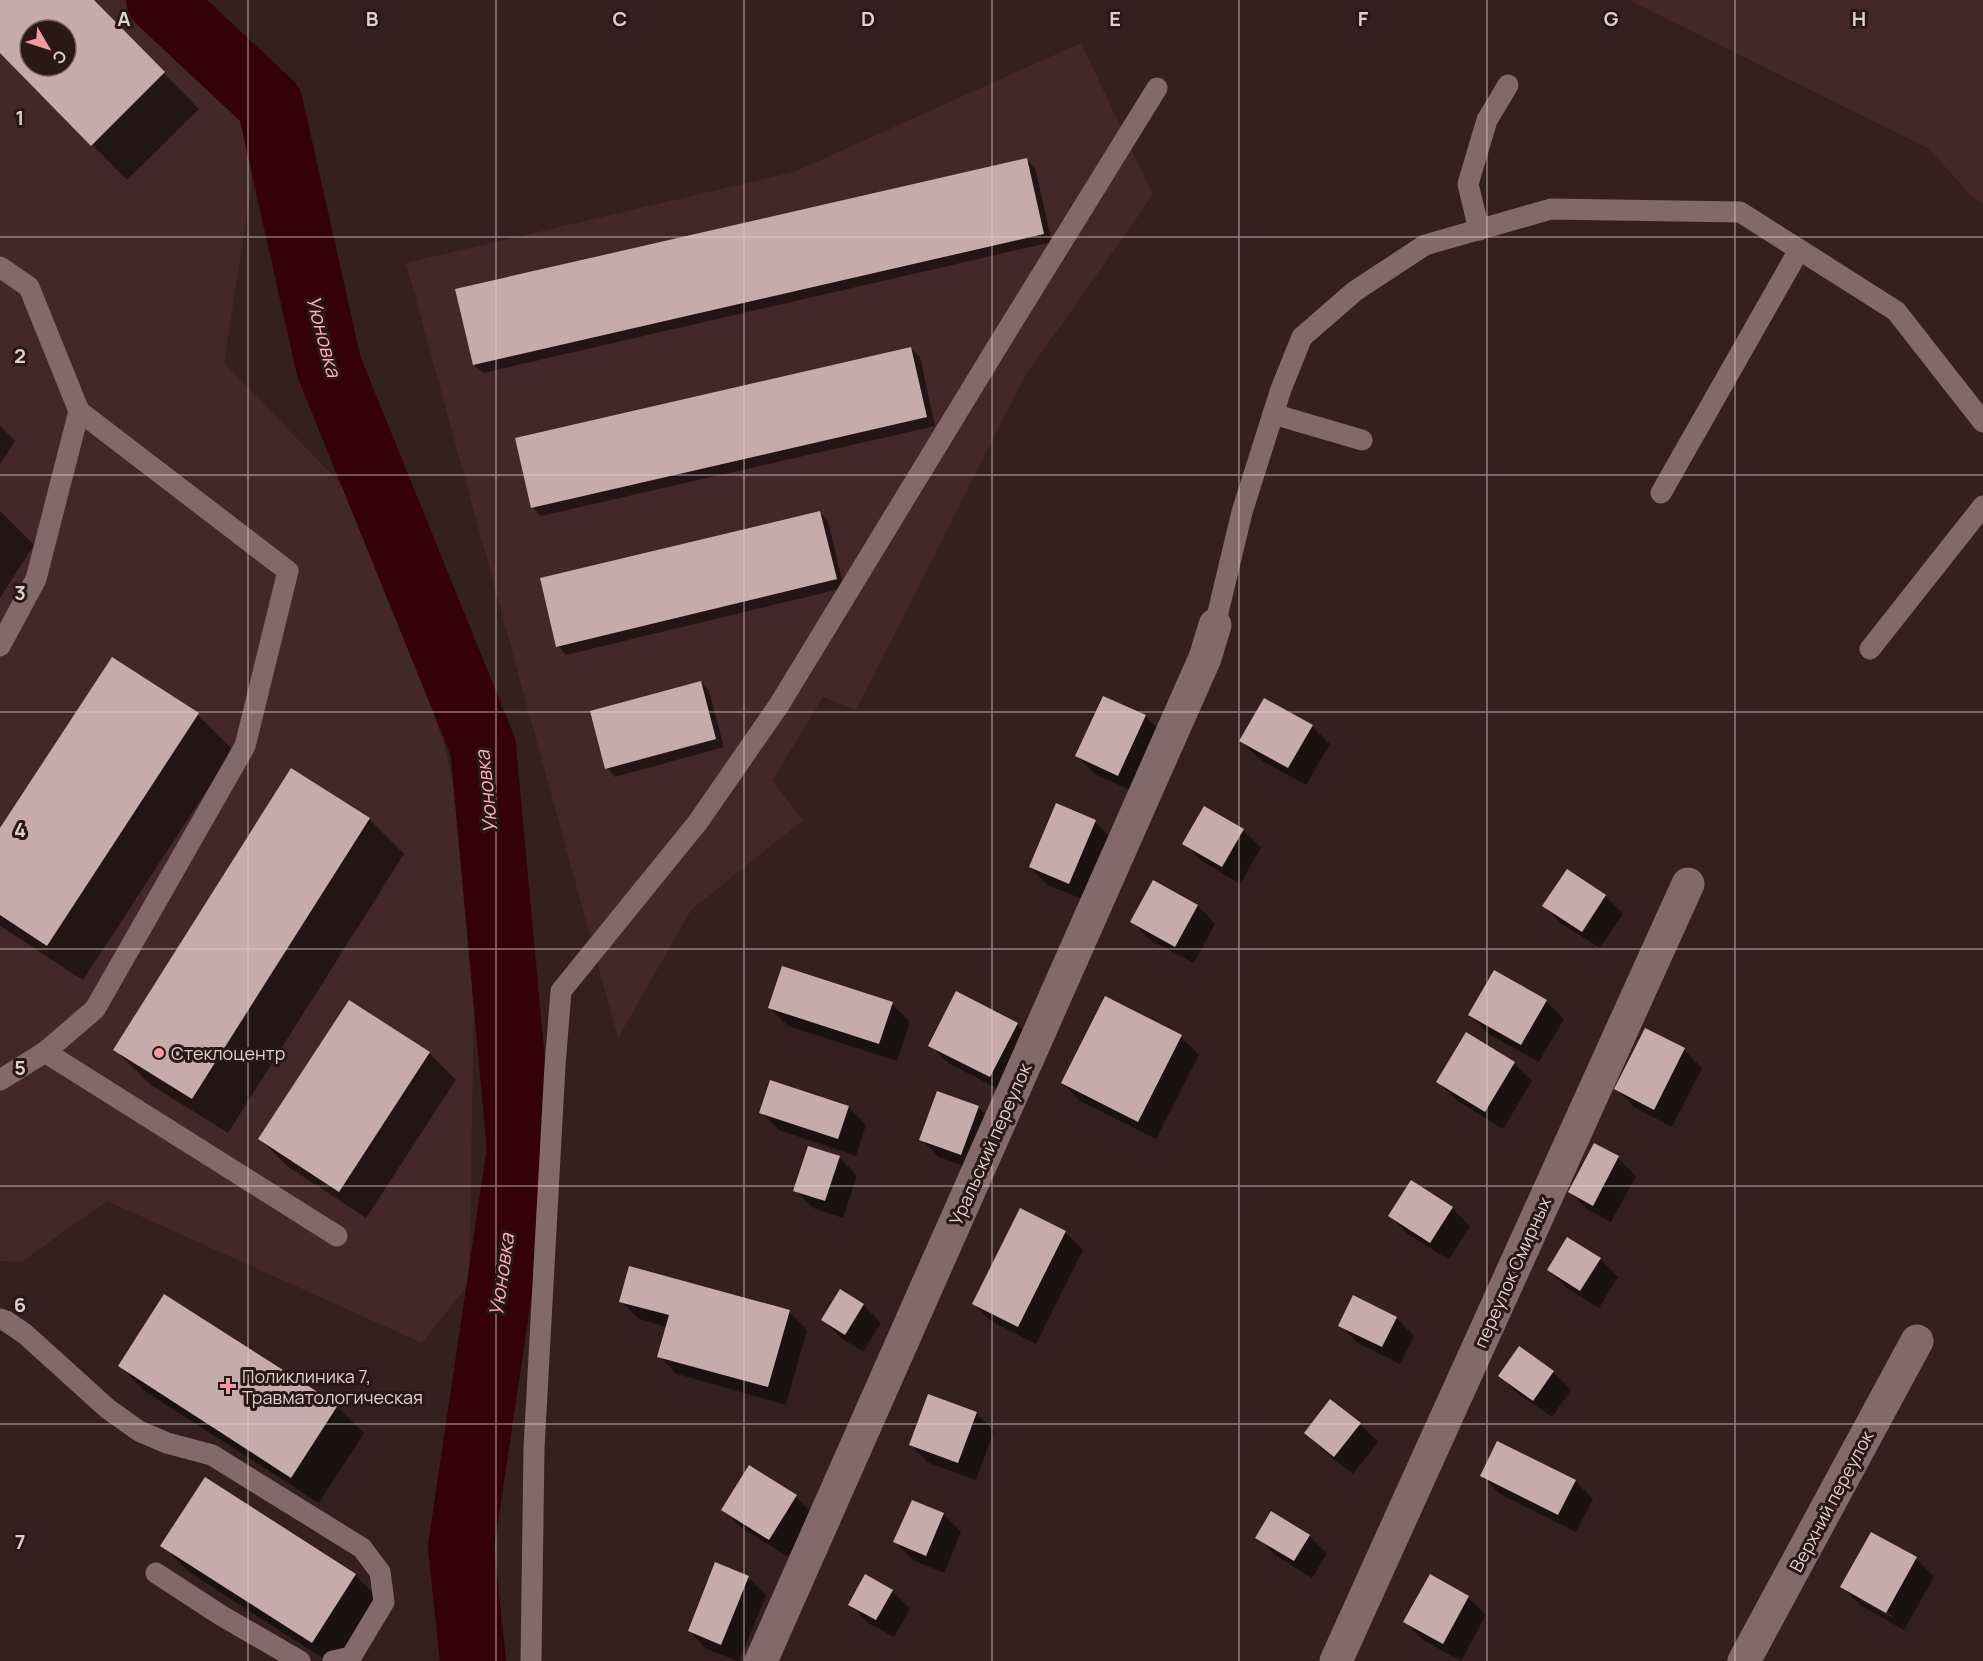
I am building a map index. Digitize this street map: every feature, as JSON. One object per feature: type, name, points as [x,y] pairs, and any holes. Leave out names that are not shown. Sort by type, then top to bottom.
[{"type":"street","name":"Уральский переулок","points":[[761,1661],[1205,658],[1215,625]]},
{"type":"street","name":"переулок Смирных","points":[[1336,1661],[1688,884]]},
{"type":"street","name":"Верхний переулок","points":[[1744,1661],[1917,1341]]},
{"type":"lane","points":[[1479,230],[1468,184],[1487,120],[1509,85]]},
{"type":"lane","points":[[531,1661],[534,1448],[561,991],[698,822],[779,705],[1157,88]]},
{"type":"lane","points":[[1215,625],[1242,512],[1273,414],[1302,337],[1355,291],[1425,245],[1551,208],[1740,212],[1896,311],[1983,422]]},
{"type":"lane","points":[[1661,493],[1799,250]]},
{"type":"lane","points":[[0,267],[29,287],[79,411],[288,571],[245,746],[95,1009],[45,1052],[0,1080]]},
{"type":"lane","points":[[0,646],[36,579],[79,411]]},
{"type":"lane","points":[[1273,414],[1362,440]]},
{"type":"lane","points":[[1870,649],[1983,506]]},
{"type":"lane","points":[[45,1052],[338,1236]]},
{"type":"lane","points":[[0,1319],[25,1334],[108,1409],[140,1431],[167,1443],[212,1455],[362,1548],[380,1572],[384,1602],[351,1657],[333,1661]]},
{"type":"lane","points":[[156,1573],[222,1616],[300,1661]]},
{"type":"shaded area","points":[[0,0],[132,0],[261,122],[224,363],[364,508],[445,747],[476,890],[469,1283],[422,1343],[107,1201],[21,1262],[0,1261]]},
{"type":"shaded area","points":[[1629,0],[1983,0],[1983,203],[1974,199],[1929,149]]},
{"type":"shaded area","points":[[1081,43],[1153,195],[1025,376],[856,710],[823,697],[772,781],[803,820],[691,910],[618,1038],[406,263],[794,172]]},
{"type":"building","points":[[0,0],[94,0],[165,72],[91,146],[24,78],[78,78],[78,18],[18,18],[18,71],[0,53]]},
{"type":"building","points":[[1027,158],[1044,234],[473,365],[455,289]]},
{"type":"building","points":[[911,347],[927,417],[531,508],[515,438]]},
{"type":"building","points":[[820,511],[837,579],[556,647],[540,578]]},
{"type":"building","points":[[112,657],[199,713],[47,946],[0,915],[0,828]]},
{"type":"building","points":[[701,681],[716,739],[605,769],[590,711]]},
{"type":"building","points":[[1103,696],[1146,715],[1118,776],[1075,756]]},
{"type":"building","points":[[1264,698],[1313,725],[1288,768],[1239,741]]},
{"type":"building","points":[[291,768],[370,818],[192,1099],[113,1050]]},
{"type":"building","points":[[1056,803],[1096,820],[1069,884],[1029,867]]},
{"type":"building","points":[[1204,806],[1244,829],[1222,867],[1182,844]]},
{"type":"building","points":[[1567,869],[1606,895],[1582,932],[1542,906]]},
{"type":"building","points":[[1153,880],[1198,905],[1175,947],[1130,922]]},
{"type":"building","points":[[782,966],[893,1002],[879,1044],[768,1008]]},
{"type":"building","points":[[1494,970],[1547,1000],[1521,1045],[1468,1015]]},
{"type":"building","points":[[956,991],[1018,1023],[990,1077],[928,1046]]},
{"type":"building","points":[[1105,996],[1182,1035],[1138,1122],[1061,1083]]},
{"type":"building","points":[[349,1000],[430,1052],[339,1192],[258,1139]]},
{"type":"building","points":[[1645,1028],[1685,1048],[1654,1110],[1614,1089]]},
{"type":"building","points":[[1466,1032],[1515,1062],[1485,1112],[1436,1082]]},
{"type":"building","points":[[770,1080],[849,1106],[838,1139],[759,1113]]},
{"type":"building","points":[[937,1091],[979,1106],[961,1155],[919,1140]]},
{"type":"building","points":[[1594,1143],[1619,1156],[1593,1206],[1568,1192]]},
{"type":"building","points":[[808,1146],[840,1156],[825,1201],[793,1191]]},
{"type":"building","points":[[1411,1180],[1453,1207],[1430,1243],[1388,1216]]},
{"type":"building","points":[[1020,1208],[1066,1231],[1018,1327],[972,1304]]},
{"type":"building","points":[[1567,1237],[1601,1258],[1580,1291],[1547,1270]]},
{"type":"building","points":[[629,1266],[790,1310],[768,1387],[657,1357],[669,1315],[619,1302]]},
{"type":"building","points":[[840,1289],[864,1304],[845,1335],[821,1320]]},
{"type":"building","name":"Поликлиника 7, Травматологическая","points":[[164,1294],[338,1405],[291,1478],[118,1366]]},
{"type":"building","points":[[1353,1295],[1397,1317],[1382,1347],[1338,1326]]},
{"type":"building","points":[[1519,1346],[1554,1371],[1533,1401],[1498,1376]]},
{"type":"building","points":[[928,1394],[977,1412],[958,1463],[909,1445]]},
{"type":"building","points":[[1330,1399],[1361,1423],[1334,1457],[1304,1433]]},
{"type":"building","points":[[1497,1441],[1576,1480],[1558,1515],[1480,1476]]},
{"type":"building","points":[[749,1465],[797,1495],[769,1540],[721,1510]]},
{"type":"building","points":[[205,1477],[356,1574],[312,1643],[160,1546]]},
{"type":"building","points":[[912,1500],[944,1513],[926,1556],[893,1542]]},
{"type":"building","points":[[1271,1511],[1310,1535],[1294,1561],[1255,1538]]},
{"type":"building","points":[[1871,1532],[1917,1557],[1886,1613],[1840,1587]]},
{"type":"building","points":[[715,1562],[749,1576],[721,1645],[688,1631]]},
{"type":"building","points":[[865,1574],[893,1590],[876,1620],[848,1605]]},
{"type":"building","points":[[1430,1574],[1469,1596],[1443,1644],[1403,1622]]},
{"type":"waterway","name":"Уюновка","points":[[159,0],[270,104],[329,367],[483,747],[520,1149],[461,1547],[473,1661]]},
{"type":"place","name":"Стеклоцентр","points":[[159,1053]]},
{"type":"place","name":"Поликлиника 7, Травматологическая","points":[[228,1386]]}]
